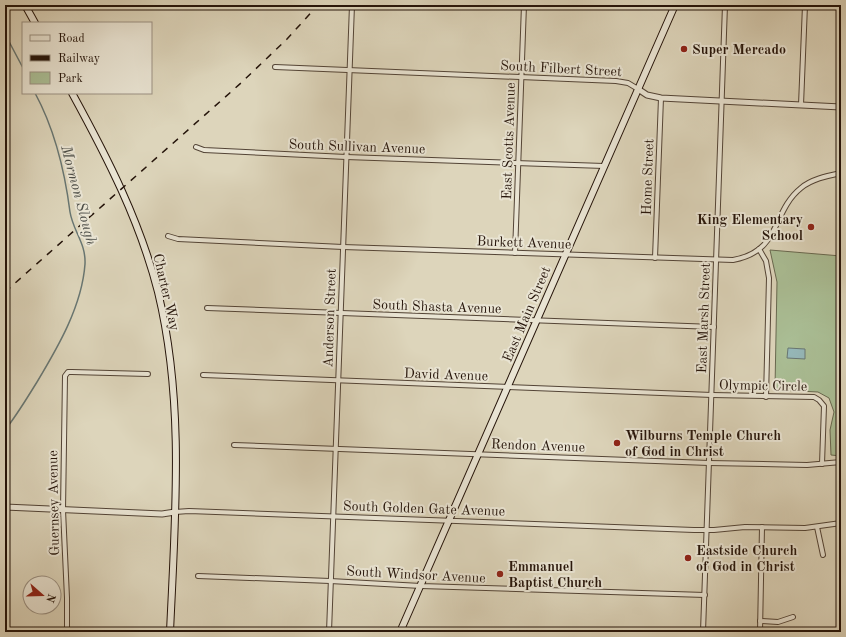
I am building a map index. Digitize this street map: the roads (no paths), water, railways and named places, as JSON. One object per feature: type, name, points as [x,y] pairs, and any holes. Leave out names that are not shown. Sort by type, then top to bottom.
[{"type":"main road","points":[[26,5],[34,22]]},
{"type":"main road","name":"East Main Street","points":[[400,632],[675,5]]},
{"type":"main road","name":"Charter Way","points":[[73,94],[110,163],[125,197],[140,236],[158,293],[170,361],[174,403],[175,512],[170,632]]},
{"type":"street","name":"Anderson Street","points":[[329,632],[352,5]]},
{"type":"street","name":"East Scotts Avenue","points":[[515,253],[524,5]]},
{"type":"street","name":"East Marsh Street","points":[[704,632],[725,5]]},
{"type":"street","points":[[801,105],[805,5]]},
{"type":"street","name":"South Filbert Street","points":[[275,67],[616,81],[628,83],[647,95],[661,98],[841,107]]},
{"type":"street","name":"Home Street","points":[[655,258],[661,98]]},
{"type":"street","name":"South Sullivan Avenue","points":[[196,147],[204,150],[346,157],[604,166]]},
{"type":"street","name":"Burkett Avenue","points":[[168,236],[178,239],[343,247],[716,260],[739,259],[760,249],[772,234],[791,199],[800,189],[814,180],[841,173]]},
{"type":"street","points":[[760,249],[766,261],[769,278],[766,397]]},
{"type":"street","name":"South Shasta Avenue","points":[[207,308],[714,327]]},
{"type":"street","name":"Guernsey Avenue","points":[[67,632],[63,510],[64,384],[66,374],[72,372],[148,374]]},
{"type":"street","name":"David Avenue","points":[[203,375],[712,395]]},
{"type":"street","name":"Olympic Circle","points":[[712,395],[814,398],[820,400],[824,410],[822,426],[822,464]]},
{"type":"street","name":"Rendon Avenue","points":[[234,445],[709,463],[807,465],[841,462]]},
{"type":"street","name":"South Golden Gate Avenue","points":[[5,507],[162,514],[189,511],[707,530],[762,527],[805,528],[841,522]]},
{"type":"street","points":[[760,632],[762,527]]},
{"type":"street","points":[[817,527],[823,555]]},
{"type":"street","name":"South Windsor Avenue","points":[[198,576],[421,586],[705,595]]},
{"type":"street","points":[[760,621],[778,622],[793,617]]},
{"type":"water","points":[[788,348],[805,349],[805,359],[787,358]]},
{"type":"waterway","name":"Mormon Slough","points":[[5,34],[22,66]]},
{"type":"waterway","name":"Mormon Slough","points":[[5,430],[37,382],[68,326],[79,295],[85,264],[84,250],[70,212],[58,151],[48,121],[36,94]]},
{"type":"railway","points":[[5,292],[241,83],[287,39],[318,5]]},
{"type":"place","name":"Super Mercado","points":[[684,49]]},
{"type":"place","name":"King Elementary School","points":[[811,227]]},
{"type":"place","name":"Wilburns Temple Church of God in Christ","points":[[617,443]]},
{"type":"place","name":"Eastside Church of God in Christ","points":[[688,558]]},
{"type":"place","name":"Emmanuel Baptist Church","points":[[500,574]]}]
